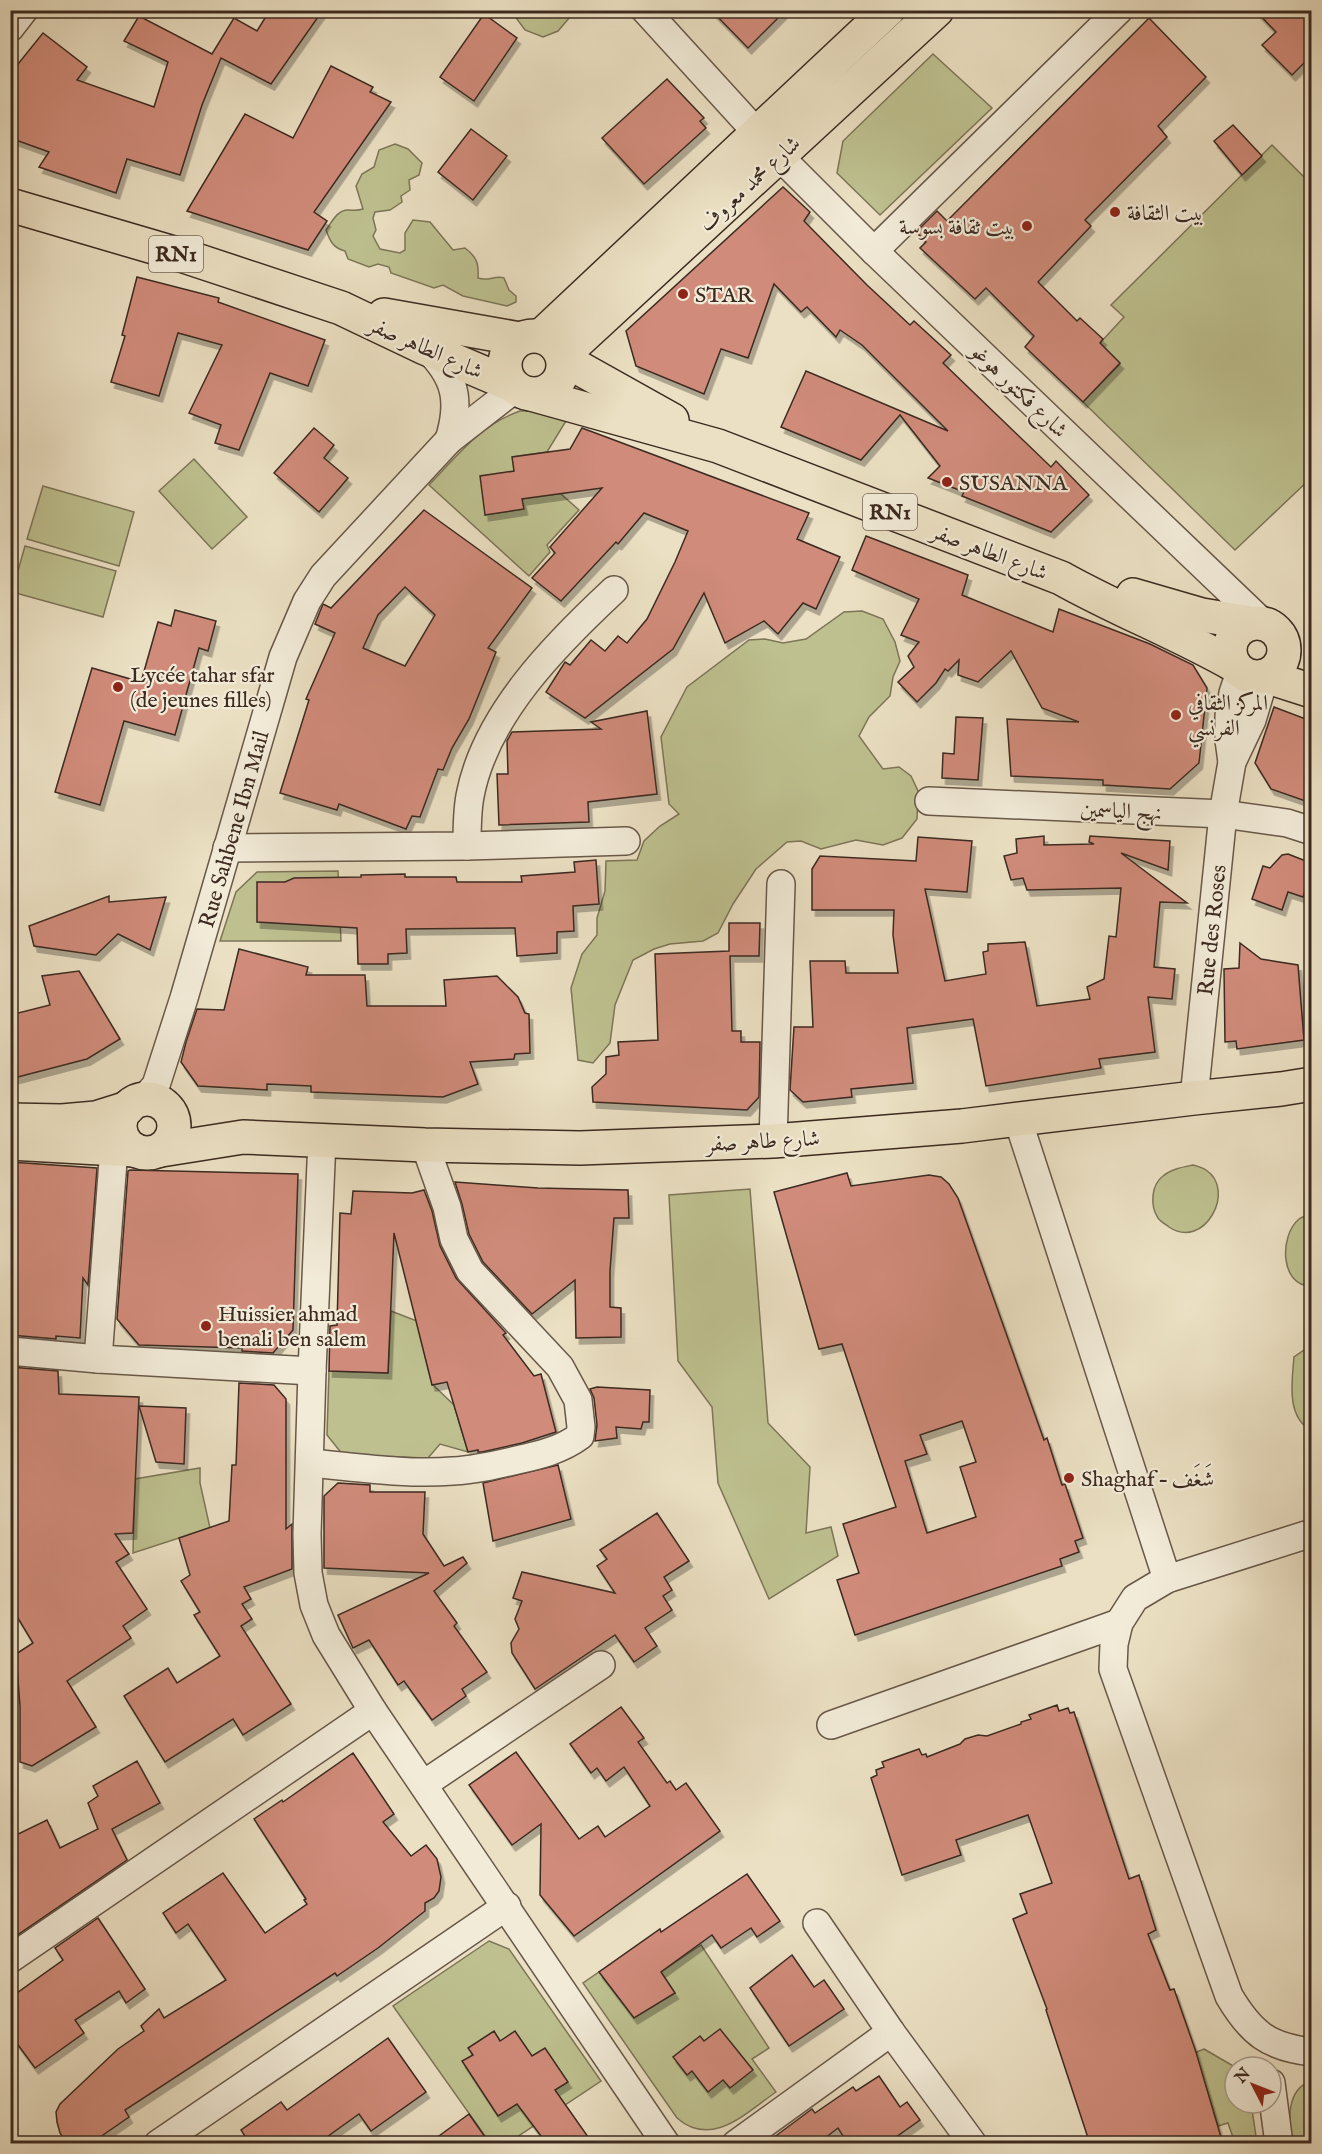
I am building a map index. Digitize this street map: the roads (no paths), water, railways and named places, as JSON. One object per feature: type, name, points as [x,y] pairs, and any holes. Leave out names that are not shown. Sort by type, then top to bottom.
[{"type":"main road","name":"شارع محمد معروف","points":[[768,145],[888,10]]},
{"type":"main road","name":"شارع محمد معروف","points":[[547,348],[768,145],[937,10]]},
{"type":"main road","name":"شارع الطاهر صفر","points":[[10,205],[184,256],[341,308],[425,348],[520,389],[718,446],[1061,578],[1246,671],[1311,691]]},
{"type":"main road","name":"شارع الطاهر صفر","points":[[341,308],[547,348],[718,446]]},
{"type":"main road","points":[[547,348],[564,368],[556,385],[549,391],[520,389],[505,369],[507,352],[547,348]]},
{"type":"main road","name":"شارع الطاهر صفر","points":[[1061,578],[1115,590],[1202,615],[1264,627],[1311,653]]},
{"type":"main road","points":[[1264,627],[1283,640],[1283,658],[1273,672],[1246,671],[1230,655],[1230,645],[1234,635],[1241,628],[1264,627]]},
{"type":"main road","name":"شارع طاهر صفر","points":[[10,1143],[136,1149],[243,1137],[425,1145],[580,1148],[774,1141],[962,1126],[1194,1098],[1301,1088]]},
{"type":"main road","points":[[10,1120],[62,1121],[96,1118],[146,1105],[172,1117],[173,1135],[168,1144],[136,1149],[123,1139],[120,1122],[146,1105]]},
{"type":"main road","name":"شارع طاهر صفر","points":[[146,1105],[243,1137]]},
{"type":"street","points":[[10,28],[24,10]]},
{"type":"street","name":"شارع فكتور هوغو","points":[[645,10],[768,145],[874,251],[1264,627]]},
{"type":"street","points":[[874,251],[1119,10]]},
{"type":"street","points":[[425,348],[440,362],[451,380],[456,399],[455,420],[449,440]]},
{"type":"street","name":"Rue Sahbene Ibn Mail","points":[[146,1105],[156,1085],[181,1009],[283,657],[307,601],[323,576],[449,440],[520,389]]},
{"type":"street","points":[[467,846],[470,794],[481,759],[495,728],[547,659],[580,622],[614,590]]},
{"type":"street","name":"Rue des Roses","points":[[1194,1098],[1223,814],[1232,762],[1229,716],[1233,693],[1246,671]]},
{"type":"street","name":"نهج الياسمين","points":[[929,801],[1223,814],[1287,823],[1311,831]]},
{"type":"street","points":[[227,848],[467,846],[626,841]]},
{"type":"street","points":[[774,1141],[781,884]]},
{"type":"street","points":[[1018,1120],[1167,1579]]},
{"type":"street","points":[[322,1140],[312,1371],[308,1573],[314,1605],[326,1635],[373,1711],[666,2144]]},
{"type":"street","points":[[310,1463],[451,1472],[489,1467],[540,1455],[566,1446],[580,1436],[578,1400],[560,1367],[470,1271],[454,1239],[447,1207],[425,1145]]},
{"type":"street","points":[[98,1359],[136,1149]]},
{"type":"street","points":[[10,1351],[98,1359],[312,1371]]},
{"type":"street","points":[[1311,1533],[1167,1579],[1135,1598],[1119,1623],[1114,1644],[1113,1669],[1229,1996],[1243,2020],[1265,2039],[1290,2049],[1311,2052]]},
{"type":"street","points":[[831,1725],[1119,1623]]},
{"type":"street","points":[[424,1784],[601,1665]]},
{"type":"street","points":[[10,1959],[373,1711]]},
{"type":"street","points":[[158,2144],[507,1906]]},
{"type":"street","points":[[817,1923],[891,2032],[973,2144]]},
{"type":"street","points":[[736,2144],[891,2032]]},
{"type":"street","points":[[1265,2039],[1267,2055]]},
{"type":"street","points":[[1275,2115],[1279,2144]]},
{"type":"place","name":"بيت الثقافة","points":[[1115,212]]},
{"type":"place","name":"بيت ثقافة بسوسة","points":[[1027,226]]},
{"type":"place","name":"STAR","points":[[683,294]]},
{"type":"place","name":"SUSANNA","points":[[947,482]]},
{"type":"place","name":"Lycée tahar sfar (de jeunes filles)","points":[[118,687]]},
{"type":"place","name":"المركز الثقافي الفرنسي","points":[[1176,715]]},
{"type":"place","name":"Huissier ahmad benali ben salem","points":[[206,1326]]},
{"type":"place","name":"Shaghaf – شَغَف","points":[[1069,1478]]}]
